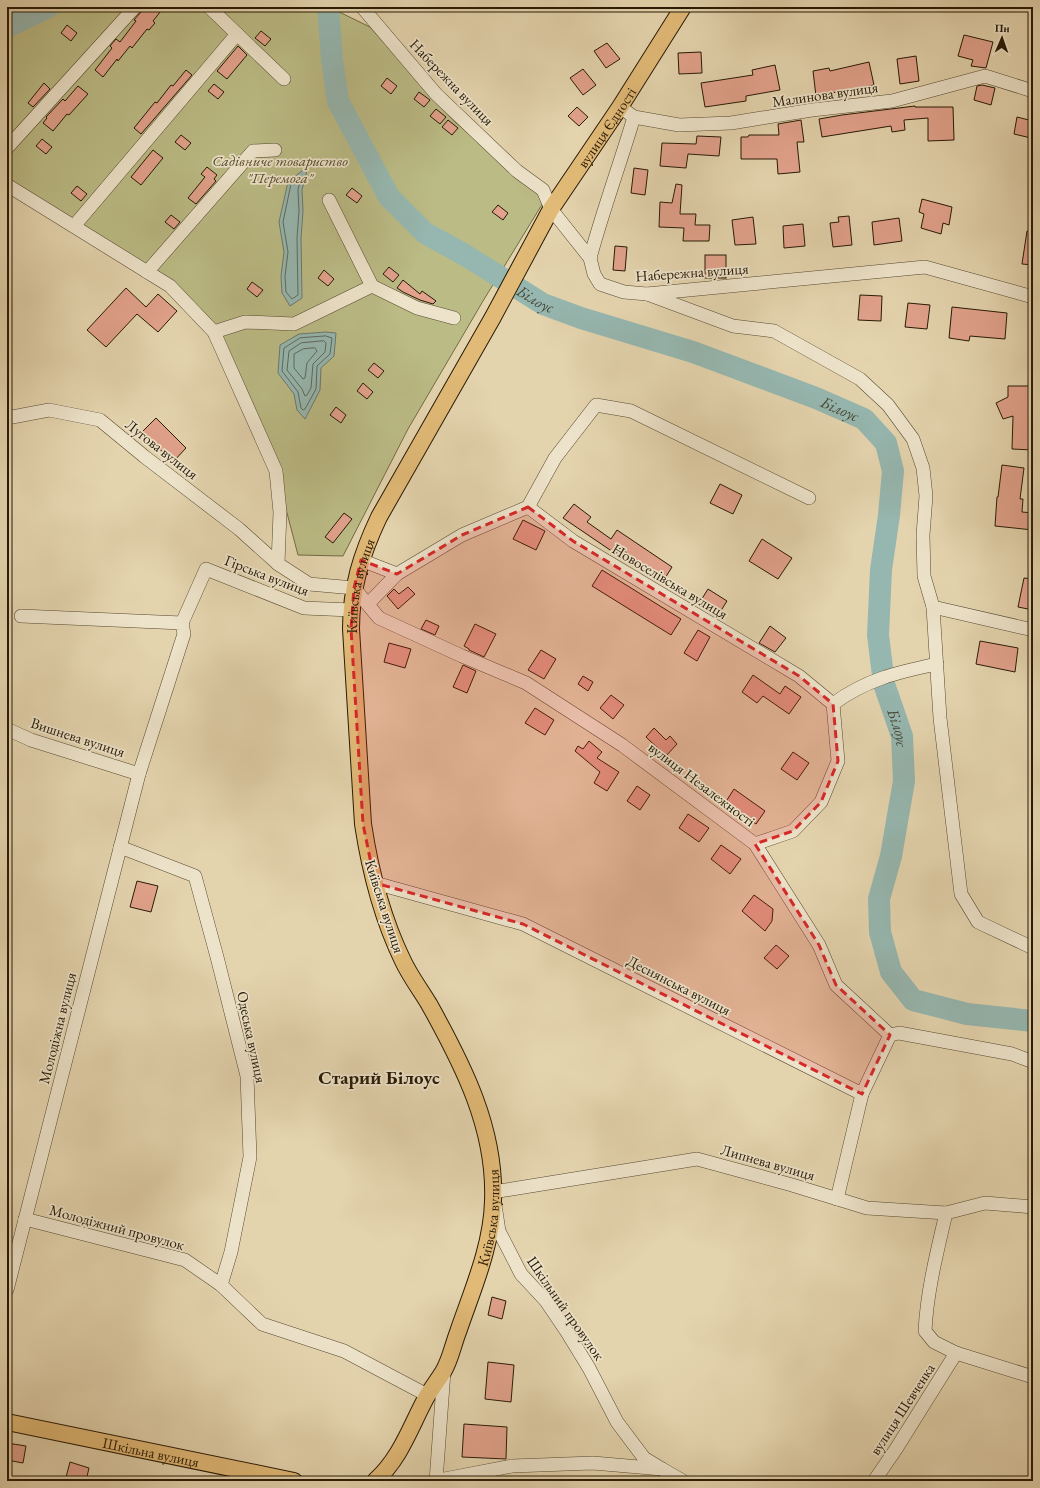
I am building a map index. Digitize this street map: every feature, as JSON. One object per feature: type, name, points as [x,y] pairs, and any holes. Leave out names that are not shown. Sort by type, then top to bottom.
[{"type":"main road","name":"вулиця Єдності","points":[[530,246],[551,209],[620,107],[683,7]]},
{"type":"main road","name":"Київська вулиця","points":[[375,1481],[384,1473],[403,1446],[428,1395],[444,1371],[482,1262],[489,1231],[493,1202],[493,1172],[489,1146],[479,1106],[456,1054],[403,962],[391,935],[375,883],[363,824],[351,610],[354,588],[361,560],[368,540],[379,517],[493,317],[530,246]]},
{"type":"main road","name":"Шкільна вулиця","points":[[7,1422],[294,1481]]},
{"type":"street","points":[[7,148],[134,7]]},
{"type":"street","points":[[209,7],[284,79]]},
{"type":"street","name":"Набережна вулиця","points":[[362,7],[436,94],[516,170],[543,190],[551,209],[590,258],[594,274],[600,284],[624,292],[647,294],[926,267],[1033,296]]},
{"type":"street","points":[[74,226],[237,34]]},
{"type":"street","name":"Малинова вулиця","points":[[620,107],[634,117],[679,125],[732,124],[812,110],[892,101],[985,76],[1033,91]]},
{"type":"street","points":[[590,258],[600,221],[616,178],[634,117]]},
{"type":"street","points":[[147,272],[253,151],[275,150]]},
{"type":"street","points":[[7,185],[170,286],[214,332],[276,471],[280,512],[278,564]]},
{"type":"street","points":[[329,200],[372,286],[417,308],[454,318]]},
{"type":"street","points":[[214,332],[244,322],[294,324],[372,286]]},
{"type":"street","points":[[647,294],[733,326],[774,331],[860,380],[888,405],[913,439],[923,468],[926,496],[923,535],[924,576],[933,606],[940,718],[961,894],[978,922],[1033,948]]},
{"type":"street","points":[[368,604],[397,574],[462,535],[528,507],[555,458],[596,405],[631,410],[809,498]]},
{"type":"street","name":"Лугова вулиця","points":[[7,418],[49,410],[100,420],[144,457],[240,529],[278,564],[309,584],[354,588]]},
{"type":"street","name":"Новоселівська вулиця","points":[[528,507],[572,541],[799,676],[833,704]]},
{"type":"street","points":[[361,560],[397,574]]},
{"type":"street","name":"Гірська вулиця","points":[[182,623],[206,569],[304,608],[351,610]]},
{"type":"street","name":"вулиця Незалежності","points":[[354,588],[379,618],[526,683],[622,745],[755,844],[819,944],[836,985],[890,1035]]},
{"type":"street","points":[[933,606],[1033,630]]},
{"type":"street","points":[[21,616],[182,623]]},
{"type":"street","name":"Молодіжна вулиця","points":[[7,1290],[139,774],[184,634],[182,623]]},
{"type":"street","points":[[755,844],[793,831],[821,802],[838,761],[833,704],[848,693],[872,681],[891,674],[937,664]]},
{"type":"street","name":"Вишнева вулиця","points":[[7,730],[31,740],[139,774]]},
{"type":"street","name":"Одеська вулиця","points":[[120,847],[195,876],[247,1076],[250,1157],[231,1252],[221,1285]]},
{"type":"street","name":"Деснянська вулиця","points":[[375,883],[523,924],[862,1094]]},
{"type":"street","points":[[837,1199],[862,1094],[890,1035],[899,1033],[1012,1054],[1033,1062]]},
{"type":"street","name":"Липнева вулиця","points":[[493,1192],[697,1159],[792,1185],[867,1208],[946,1213],[985,1203],[1033,1208]]},
{"type":"street","name":"Шкільний провулок","points":[[493,1192],[499,1231],[521,1274],[546,1301],[567,1332],[589,1368],[617,1422],[644,1458],[662,1468]]},
{"type":"street","points":[[946,1213],[934,1262],[927,1304],[925,1331],[934,1342],[956,1353],[1033,1377]]},
{"type":"street","name":"Молодіжний провулок","points":[[25,1219],[185,1260],[221,1285],[262,1324],[344,1351],[428,1395]]},
{"type":"street","name":"вулиця Шевченка","points":[[874,1481],[896,1449],[956,1353]]},
{"type":"street","points":[[444,1371],[435,1481],[512,1466],[593,1463],[662,1468],[683,1481]]},
{"type":"highlighted area","points":[[528,507],[573,541],[799,676],[833,704],[838,761],[821,802],[793,831],[755,844],[819,945],[836,985],[890,1035],[862,1094],[523,924],[375,883],[363,824],[351,629],[354,588],[361,560],[397,574],[462,535]]},
{"type":"green space","name":"Садівниче товариство \"Перемога\"","points":[[55,7],[329,7],[370,27],[455,122],[546,198],[483,301],[408,429],[343,556],[298,555],[276,471],[196,306],[7,190],[7,30],[28,27]]},
{"type":"water","points":[[308,166],[302,190],[302,298],[290,306],[282,293],[281,276],[284,252],[279,222],[288,182]]},
{"type":"water","points":[[326,332],[336,333],[334,356],[321,368],[320,390],[305,419],[297,410],[294,394],[278,373],[280,345],[299,334]]},
{"type":"building","points":[[143,7],[164,7],[153,21],[155,23],[149,30],[147,29],[132,48],[130,46],[118,61],[117,59],[103,77],[95,70],[112,48],[110,46],[116,39],[120,42],[136,21],[134,20],[141,12]]},
{"type":"building","points":[[67,25],[77,33],[71,41],[61,33]]},
{"type":"building","points":[[261,31],[271,39],[265,46],[255,38]]},
{"type":"building","points":[[964,35],[993,42],[986,68],[971,66],[973,60],[958,56]]},
{"type":"building","points":[[607,43],[620,59],[606,68],[594,51]]},
{"type":"building","points":[[238,46],[247,55],[227,79],[217,71]]},
{"type":"building","points":[[701,52],[702,73],[679,74],[678,53]]},
{"type":"building","points":[[916,56],[919,81],[900,84],[897,59]]},
{"type":"building","points":[[869,62],[874,85],[816,96],[813,71],[829,68],[830,71]]},
{"type":"building","points":[[775,65],[780,90],[746,96],[746,101],[705,107],[701,83],[753,75],[752,70]]},
{"type":"building","points":[[583,69],[596,85],[583,95],[570,78]]},
{"type":"building","points":[[186,70],[192,75],[141,134],[134,128],[155,102],[157,103],[171,85],[173,86]]},
{"type":"building","points":[[387,78],[397,86],[391,94],[381,86]]},
{"type":"building","points":[[44,83],[50,89],[33,107],[28,103]]},
{"type":"building","points":[[214,84],[224,92],[218,99],[208,91]]},
{"type":"building","points":[[982,85],[995,88],[991,105],[974,100],[977,86]]},
{"type":"building","points":[[78,86],[88,94],[69,115],[67,114],[53,131],[43,123],[47,118],[46,117],[63,99],[65,101]]},
{"type":"building","points":[[419,92],[430,100],[424,107],[414,99]]},
{"type":"building","points":[[915,106],[953,107],[954,140],[928,141],[928,118],[904,120],[905,130],[892,132],[891,126],[822,137],[819,119]]},
{"type":"building","points":[[577,107],[588,117],[579,126],[568,116]]},
{"type":"building","points":[[436,109],[446,117],[440,124],[430,116]]},
{"type":"building","points":[[1017,117],[1033,121],[1031,138],[1014,134]]},
{"type":"building","points":[[448,120],[458,128],[452,135],[442,127]]},
{"type":"building","points":[[801,120],[804,142],[797,142],[800,172],[778,174],[777,159],[741,159],[741,137],[748,137],[749,135],[779,135],[778,124]]},
{"type":"building","points":[[181,135],[191,143],[185,150],[175,142]]},
{"type":"building","points":[[697,136],[721,137],[719,156],[688,154],[686,168],[660,166],[662,143],[696,144]]},
{"type":"building","points":[[42,139],[52,147],[46,154],[36,146]]},
{"type":"building","points":[[153,150],[163,158],[141,185],[131,177]]},
{"type":"building","points":[[207,167],[217,175],[214,179],[216,181],[196,204],[188,198],[205,177],[201,174]]},
{"type":"building","points":[[634,168],[648,170],[645,195],[631,193]]},
{"type":"building","points":[[676,184],[682,185],[680,214],[696,214],[695,225],[710,225],[709,241],[683,241],[684,228],[659,227],[660,202],[672,203]]},
{"type":"building","points":[[77,186],[87,194],[81,201],[71,193]]},
{"type":"building","points":[[352,188],[362,196],[357,203],[346,195]]},
{"type":"building","points":[[922,199],[952,207],[949,225],[943,223],[941,234],[921,228],[924,214],[919,212]]},
{"type":"building","points":[[498,205],[508,213],[503,220],[492,212]]},
{"type":"building","points":[[171,215],[180,222],[174,229],[165,222]]},
{"type":"building","points":[[849,216],[852,245],[833,247],[830,223],[839,222],[838,217]]},
{"type":"building","points":[[753,217],[756,244],[735,245],[732,220]]},
{"type":"building","points":[[899,218],[902,241],[874,245],[872,222]]},
{"type":"building","points":[[803,224],[805,246],[784,248],[783,226]]},
{"type":"building","points":[[1027,231],[1033,231],[1033,265],[1022,264]]},
{"type":"building","points":[[615,246],[627,247],[625,271],[613,270]]},
{"type":"building","points":[[705,255],[726,255],[726,278],[705,278]]},
{"type":"building","points":[[389,267],[399,275],[393,282],[383,274]]},
{"type":"building","points":[[324,270],[334,279],[328,286],[318,278]]},
{"type":"building","points":[[403,280],[420,294],[422,291],[436,301],[433,304],[403,292],[397,288]]},
{"type":"building","points":[[252,282],[263,290],[257,297],[247,289]]},
{"type":"building","points":[[126,288],[146,307],[158,294],[177,311],[158,332],[137,314],[106,347],[87,330]]},
{"type":"building","points":[[860,295],[882,296],[881,321],[858,320]]},
{"type":"building","points":[[908,303],[930,305],[927,329],[905,327]]},
{"type":"building","points":[[952,307],[1007,313],[1005,339],[970,336],[969,341],[949,338]]},
{"type":"building","points":[[374,363],[384,371],[378,378],[368,370]]},
{"type":"building","points":[[363,383],[373,392],[367,399],[357,391]]},
{"type":"building","points":[[1008,386],[1030,386],[1031,390],[1033,390],[1033,404],[1030,404],[1029,428],[1033,428],[1033,450],[1012,449],[1013,416],[1003,419],[996,403],[1008,397]]},
{"type":"building","points":[[336,407],[346,415],[341,423],[330,415]]},
{"type":"building","points":[[156,418],[186,448],[173,462],[142,432]]},
{"type":"building","points":[[1002,465],[1024,468],[1020,499],[1023,499],[1022,512],[1033,513],[1033,530],[995,526],[997,497]]},
{"type":"building","points":[[720,484],[742,495],[733,514],[710,503]]},
{"type":"building","points":[[574,504],[591,517],[587,522],[611,539],[617,530],[672,567],[662,583],[632,563],[635,559],[620,548],[616,554],[563,518]]},
{"type":"building","points":[[344,513],[352,519],[333,543],[325,537]]},
{"type":"building","points":[[523,520],[545,531],[536,550],[513,539]]},
{"type":"building","points":[[762,539],[792,558],[778,579],[749,561]]},
{"type":"building","points":[[602,570],[681,619],[671,635],[592,586]]},
{"type":"building","points":[[1024,578],[1033,579],[1033,610],[1018,607]]},
{"type":"building","points":[[408,587],[415,594],[398,609],[387,596],[394,589],[399,594]]},
{"type":"building","points":[[708,589],[727,601],[717,617],[698,605]]},
{"type":"building","points":[[426,620],[439,626],[435,635],[421,629]]},
{"type":"building","points":[[475,624],[496,634],[484,657],[464,646]]},
{"type":"building","points":[[770,626],[786,638],[775,652],[759,643]]},
{"type":"building","points":[[698,630],[710,637],[697,661],[684,653]]},
{"type":"building","points":[[980,641],[1018,648],[1015,672],[976,664]]},
{"type":"building","points":[[389,643],[411,649],[405,668],[384,662]]},
{"type":"building","points":[[541,650],[556,659],[544,679],[528,670]]},
{"type":"building","points":[[463,665],[476,671],[467,693],[453,687]]},
{"type":"building","points":[[753,675],[780,694],[785,686],[801,697],[789,714],[763,696],[757,703],[742,692]]},
{"type":"building","points":[[583,676],[593,682],[588,691],[578,684]]},
{"type":"building","points":[[611,695],[624,705],[613,719],[600,708]]},
{"type":"building","points":[[535,708],[554,720],[545,735],[525,723]]},
{"type":"building","points":[[654,728],[666,740],[670,736],[677,744],[666,756],[646,737]]},
{"type":"building","points":[[589,741],[602,752],[597,758],[619,772],[607,791],[594,783],[600,772],[575,751],[578,746],[583,749]]},
{"type":"building","points":[[793,752],[809,763],[797,780],[781,769]]},
{"type":"building","points":[[637,786],[650,795],[640,810],[627,801]]},
{"type":"building","points":[[734,789],[765,811],[756,824],[725,803]]},
{"type":"building","points":[[688,814],[709,828],[699,842],[679,828]]},
{"type":"building","points":[[721,845],[741,859],[730,874],[711,859]]},
{"type":"building","points":[[137,881],[158,886],[151,912],[130,907]]},
{"type":"building","points":[[754,895],[773,909],[772,921],[765,931],[742,911]]},
{"type":"building","points":[[776,945],[789,956],[777,969],[764,958]]},
{"type":"building","points":[[492,1297],[506,1301],[502,1319],[488,1315]]},
{"type":"building","points":[[488,1362],[514,1365],[511,1402],[485,1399]]},
{"type":"building","points":[[464,1424],[507,1427],[506,1459],[462,1457]]},
{"type":"building","points":[[7,1443],[26,1446],[23,1463],[7,1460]]},
{"type":"building","points":[[70,1462],[89,1468],[86,1481],[65,1481]]},
{"type":"waterway","name":"Білоус","points":[[7,27],[48,7]]},
{"type":"waterway","name":"Білоус","points":[[328,7],[332,59],[338,101],[389,197],[425,233],[465,255],[543,304],[581,318],[693,352],[816,398],[864,419],[886,443],[893,471],[889,515],[881,570],[878,635],[884,684],[902,736],[904,781],[891,856],[879,899],[880,932],[891,972],[913,1000],[967,1014],[1033,1021]]},
{"type":"district","name":"Старий Білоус","points":[[379,1077]]}]
